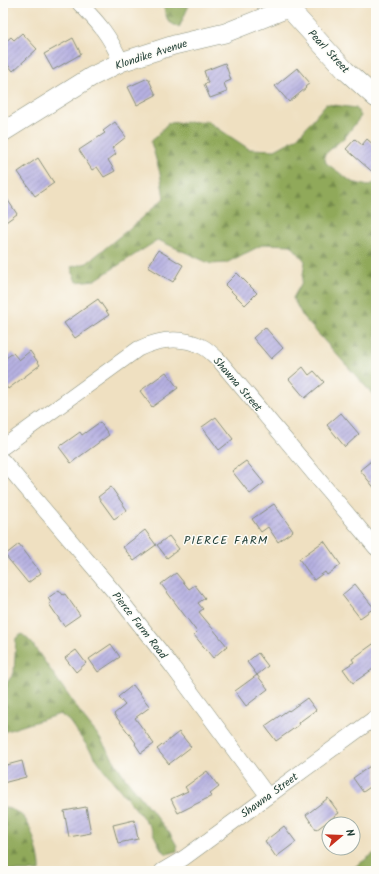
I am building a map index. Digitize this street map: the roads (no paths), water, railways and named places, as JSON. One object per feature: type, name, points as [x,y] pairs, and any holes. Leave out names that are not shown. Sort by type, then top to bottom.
[{"type":"street","points":[[79,3],[98,22],[113,44],[121,62]]},
{"type":"street","name":"Klondike Avenue","points":[[3,132],[91,77],[121,62],[174,45],[225,33],[286,6]]},
{"type":"street","name":"Pearl Street","points":[[286,6],[345,70],[376,98]]},
{"type":"street","name":"Shawna Street","points":[[3,447],[138,349],[151,343],[165,340],[178,340],[191,343],[204,347],[218,359],[376,548]]},
{"type":"street","name":"Pierce Farm Road","points":[[3,461],[115,593],[268,796]]},
{"type":"street","name":"Shawna Street","points":[[162,871],[184,858],[376,717]]},
{"type":"district","name":"PIERCE FARM","points":[[226,540]]}]
